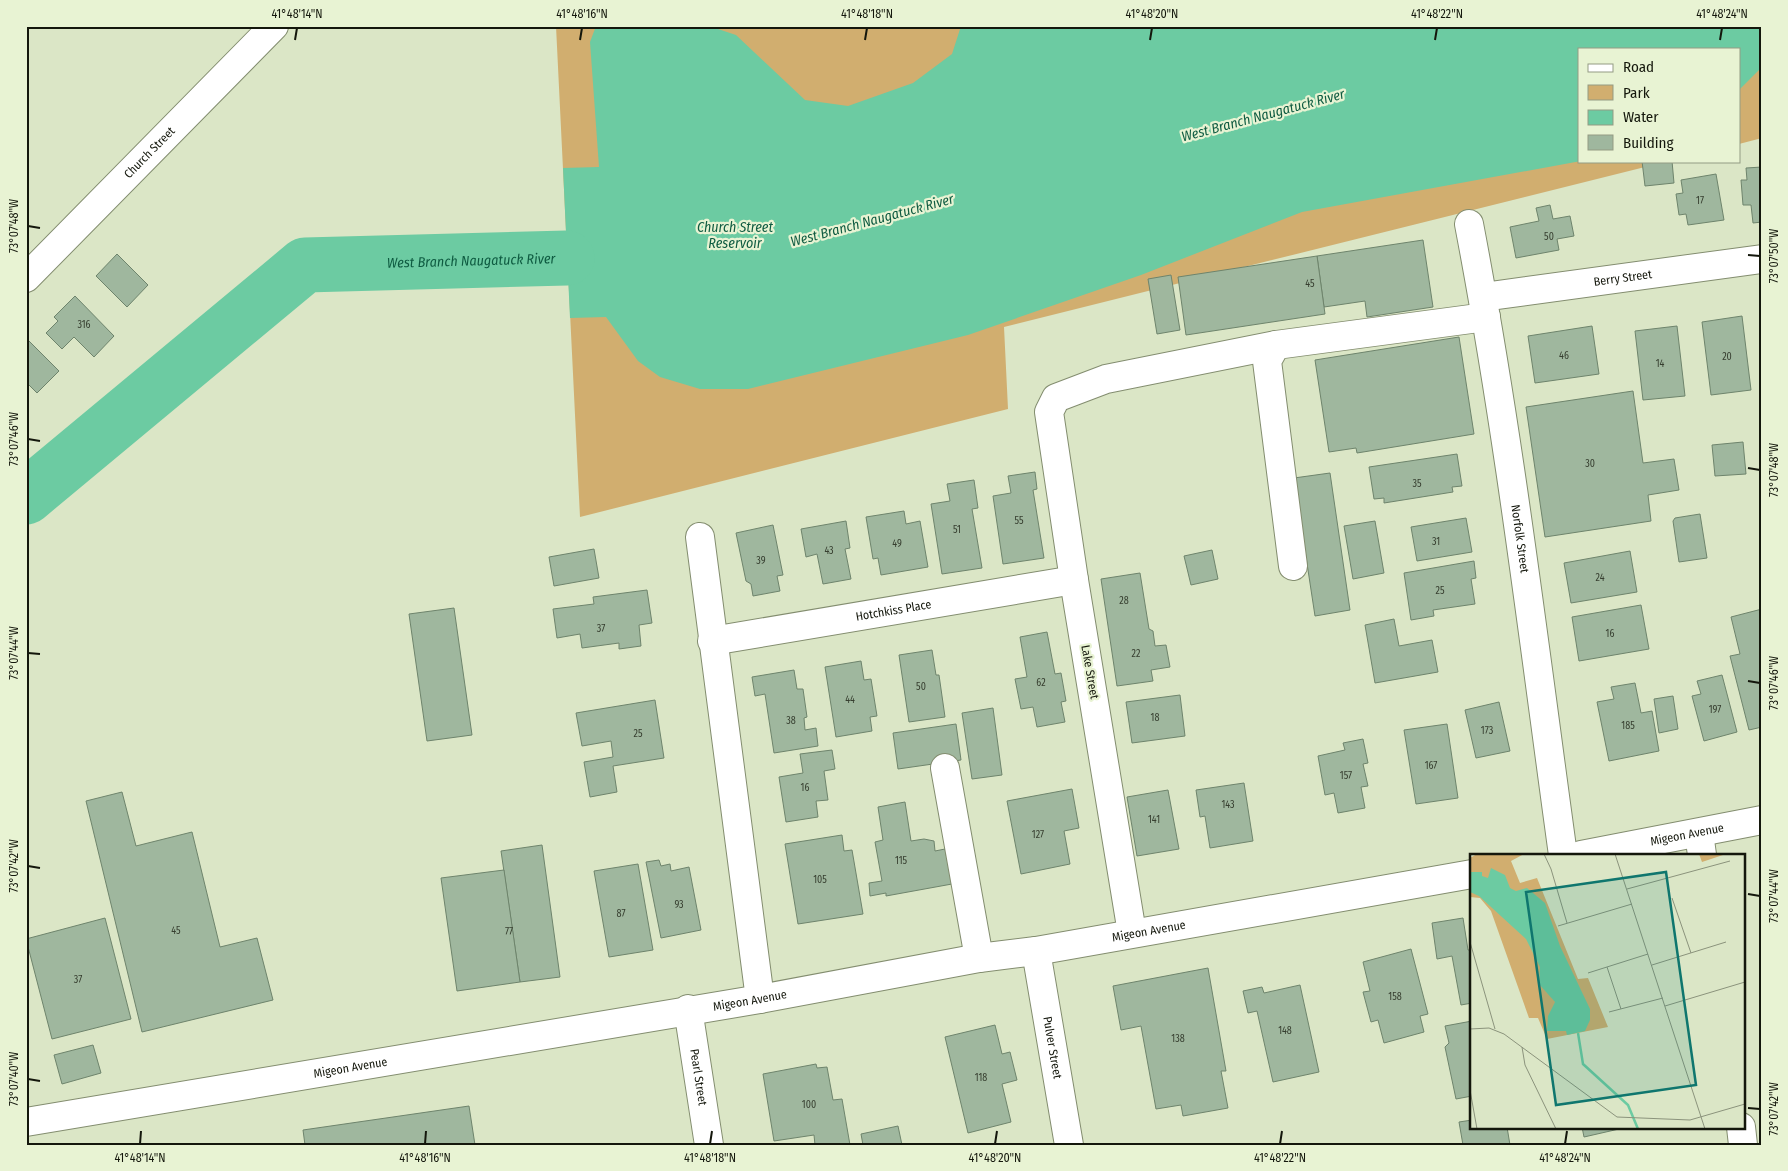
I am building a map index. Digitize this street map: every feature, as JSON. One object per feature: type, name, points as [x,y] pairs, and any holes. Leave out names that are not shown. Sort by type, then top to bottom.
[{"type":"street","name":"Church Street","points":[[26,278],[274,26]]},
{"type":"street","name":"Norfolk Street","points":[[1469,224],[1485,307],[1563,854]]},
{"type":"street","name":"Berry Street","points":[[1049,412],[1056,398],[1106,379],[1276,345],[1762,259]]},
{"type":"street","points":[[1276,345],[1267,361],[1293,566]]},
{"type":"street","name":"Lake Street","points":[[1049,412],[1074,580],[1132,933]]},
{"type":"street","points":[[700,537],[760,999]]},
{"type":"street","name":"Hotchkiss Place","points":[[712,641],[1074,580]]},
{"type":"street","points":[[945,768],[979,958]]},
{"type":"street","name":"Migeon Avenue","points":[[1592,854],[1700,844],[1762,820]]},
{"type":"street","name":"Migeon Avenue","points":[[26,1122],[760,999],[979,958],[1036,951],[1470,874]]},
{"type":"street","name":"Pulver Street","points":[[1036,951],[1069,1145]]},
{"type":"street","name":"Pearl Street","points":[[688,1010],[708,1145]]},
{"type":"street","points":[[1741,1128],[1743,1145]]},
{"type":"green space","name":"Church Street Reservoir","points":[[556,26],[1762,26],[1762,138],[1740,144],[1740,48],[1578,48],[1578,162],[1665,162],[1004,327],[1008,409],[580,517]]},
{"type":"water","name":"Church Street Reservoir","points":[[596,26],[709,26],[736,35],[805,100],[848,106],[913,83],[952,54],[961,26],[1762,26],[1762,67],[1740,89],[1740,48],[1578,48],[1578,162],[1302,212],[1141,275],[968,335],[748,389],[700,389],[660,377],[638,361],[606,317],[570,318],[563,168],[599,167],[590,42]]},
{"type":"building","points":[[1642,162],[1672,162],[1674,183],[1645,186]]},
{"type":"building","points":[[1762,167],[1762,222],[1753,223],[1751,205],[1743,205],[1741,180],[1747,180],[1746,168]]},
{"type":"building","points":[[1716,174],[1724,220],[1688,225],[1686,214],[1679,215],[1676,194],[1683,193],[1681,180]]},
{"type":"building","points":[[1550,205],[1553,219],[1570,216],[1574,236],[1557,239],[1559,250],[1516,258],[1510,227],[1539,221],[1536,208]]},
{"type":"building","points":[[1423,240],[1433,307],[1367,317],[1365,301],[1324,307],[1317,256]]},
{"type":"building","points":[[117,254],[148,285],[127,307],[96,276]]},
{"type":"building","points":[[1317,256],[1325,314],[1186,335],[1178,277]]},
{"type":"building","points":[[1171,275],[1180,330],[1157,334],[1148,279]]},
{"type":"building","points":[[75,296],[114,336],[94,357],[74,337],[62,349],[46,333],[58,321],[54,317]]},
{"type":"building","points":[[1742,316],[1751,390],[1711,395],[1702,322]]},
{"type":"building","points":[[1592,326],[1599,374],[1535,383],[1528,336]]},
{"type":"building","points":[[1677,326],[1685,396],[1643,400],[1635,331]]},
{"type":"building","points":[[1459,337],[1474,434],[1357,453],[1356,448],[1329,452],[1315,360]]},
{"type":"building","points":[[28,340],[59,371],[37,393],[26,382]]},
{"type":"building","points":[[1633,391],[1643,463],[1674,459],[1679,490],[1648,495],[1651,521],[1545,537],[1526,407]]},
{"type":"building","points":[[1743,442],[1746,474],[1715,476],[1712,445]]},
{"type":"building","points":[[1457,454],[1462,486],[1452,487],[1453,492],[1384,503],[1384,498],[1374,499],[1369,467]]},
{"type":"building","points":[[1035,472],[1037,489],[1033,490],[1044,558],[1003,564],[993,496],[1011,493],[1008,476]]},
{"type":"building","points":[[1330,473],[1350,610],[1315,616],[1294,478]]},
{"type":"building","points":[[974,480],[978,508],[972,509],[982,568],[942,574],[931,504],[950,501],[947,484]]},
{"type":"building","points":[[904,511],[906,524],[920,521],[928,567],[881,575],[878,558],[873,559],[866,517]]},
{"type":"building","points":[[1700,514],[1707,558],[1679,562],[1673,521],[1675,518]]},
{"type":"building","points":[[1466,518],[1472,552],[1417,561],[1411,527]]},
{"type":"building","points":[[846,521],[850,548],[845,549],[851,579],[823,584],[817,554],[806,557],[801,529]]},
{"type":"building","points":[[1375,521],[1384,573],[1353,579],[1344,526]]},
{"type":"building","points":[[773,525],[783,575],[777,576],[780,591],[753,596],[751,584],[746,581],[736,533]]},
{"type":"building","points":[[594,549],[599,578],[554,586],[549,557]]},
{"type":"building","points":[[1212,550],[1218,579],[1191,585],[1184,556]]},
{"type":"building","points":[[1630,551],[1637,592],[1571,603],[1564,563]]},
{"type":"building","points":[[1474,561],[1476,578],[1471,579],[1475,604],[1433,610],[1434,616],[1411,620],[1404,573]]},
{"type":"building","points":[[1140,573],[1149,629],[1153,631],[1155,646],[1166,645],[1170,667],[1151,670],[1153,681],[1117,686],[1101,579]]},
{"type":"building","points":[[647,590],[652,623],[639,625],[641,646],[619,649],[619,643],[582,648],[580,634],[557,638],[553,609],[594,604],[593,597]]},
{"type":"building","points":[[1641,605],[1649,649],[1579,661],[1572,617]]},
{"type":"building","points":[[454,608],[472,735],[427,741],[409,614]]},
{"type":"building","points":[[1762,609],[1762,727],[1749,730],[1730,656],[1740,654],[1731,617]]},
{"type":"building","points":[[1394,619],[1399,646],[1432,640],[1438,672],[1375,683],[1365,625]]},
{"type":"building","points":[[1047,632],[1055,674],[1061,673],[1066,701],[1061,702],[1065,722],[1037,727],[1033,707],[1021,709],[1015,679],[1027,677],[1020,637]]},
{"type":"building","points":[[932,650],[936,675],[939,675],[945,717],[909,722],[899,655]]},
{"type":"building","points":[[861,661],[864,680],[871,679],[877,716],[870,717],[872,731],[836,737],[825,667]]},
{"type":"building","points":[[794,670],[797,689],[803,689],[807,717],[804,718],[805,730],[816,728],[818,746],[774,753],[765,694],[755,696],[752,677]]},
{"type":"building","points":[[1722,675],[1737,732],[1704,741],[1692,696],[1701,694],[1697,681]]},
{"type":"building","points":[[1635,683],[1641,713],[1652,711],[1659,751],[1609,761],[1597,702],[1614,699],[1611,687]]},
{"type":"building","points":[[1180,695],[1185,736],[1132,743],[1126,702]]},
{"type":"building","points":[[1673,696],[1678,729],[1659,733],[1654,699]]},
{"type":"building","points":[[655,700],[664,758],[613,766],[617,792],[590,797],[584,762],[613,757],[611,741],[582,746],[576,713]]},
{"type":"building","points":[[1499,702],[1510,751],[1476,758],[1465,710]]},
{"type":"building","points":[[993,708],[1002,775],[972,779],[962,713]]},
{"type":"building","points":[[956,724],[961,760],[898,769],[893,733]]},
{"type":"building","points":[[1447,724],[1458,798],[1416,804],[1404,730]]},
{"type":"building","points":[[1363,739],[1368,763],[1363,764],[1368,786],[1361,787],[1365,808],[1338,813],[1334,793],[1325,795],[1318,756],[1345,750],[1343,743]]},
{"type":"building","points":[[832,750],[835,769],[824,771],[828,800],[816,801],[818,817],[786,822],[779,777],[803,773],[800,754]]},
{"type":"building","points":[[1244,783],[1253,841],[1210,848],[1205,816],[1200,817],[1196,790]]},
{"type":"building","points":[[1072,789],[1079,828],[1064,831],[1070,864],[1021,874],[1007,801]]},
{"type":"building","points":[[1168,790],[1179,849],[1137,856],[1127,797]]},
{"type":"building","points":[[122,792],[136,846],[192,832],[220,947],[257,938],[273,1000],[142,1032],[86,801]]},
{"type":"building","points":[[905,802],[911,841],[924,839],[934,841],[935,851],[945,849],[952,884],[886,896],[886,893],[870,896],[869,883],[882,881],[875,842],[883,840],[878,807]]},
{"type":"building","points":[[842,835],[844,851],[852,850],[863,914],[798,924],[785,844]]},
{"type":"building","points":[[542,845],[560,977],[520,982],[501,851]]},
{"type":"building","points":[[659,860],[661,866],[670,864],[671,871],[689,867],[701,930],[661,938],[646,862]]},
{"type":"building","points":[[638,864],[653,950],[609,957],[594,871]]},
{"type":"building","points":[[504,870],[520,982],[457,991],[441,878]]},
{"type":"building","points":[[105,918],[131,1019],[52,1039],[26,939]]},
{"type":"building","points":[[1463,918],[1468,950],[1470,950],[1470,1003],[1461,1005],[1452,956],[1437,959],[1432,923]]},
{"type":"building","points":[[1411,949],[1428,1014],[1420,1016],[1424,1032],[1384,1043],[1378,1020],[1371,1022],[1363,992],[1370,991],[1363,962]]},
{"type":"building","points":[[1208,968],[1226,1071],[1221,1071],[1228,1108],[1183,1116],[1181,1105],[1156,1109],[1141,1026],[1121,1030],[1113,986]]},
{"type":"building","points":[[1300,985],[1319,1072],[1273,1082],[1257,1011],[1248,1013],[1243,991],[1262,987],[1264,993]]},
{"type":"building","points":[[1470,1021],[1470,1096],[1456,1099],[1445,1047],[1449,1043],[1445,1026]]},
{"type":"building","points":[[995,1025],[1002,1054],[1010,1052],[1017,1080],[1002,1084],[1011,1122],[968,1133],[945,1037]]},
{"type":"building","points":[[93,1045],[101,1073],[62,1084],[54,1055]]},
{"type":"building","points":[[816,1064],[817,1068],[827,1067],[833,1100],[842,1099],[850,1145],[815,1145],[814,1135],[774,1141],[763,1074]]},
{"type":"building","points":[[469,1106],[475,1145],[305,1145],[303,1130]]},
{"type":"building","points":[[1470,1120],[1470,1128],[1507,1128],[1510,1145],[1463,1145],[1459,1122]]},
{"type":"building","points":[[898,1126],[902,1145],[863,1145],[861,1134]]},
{"type":"building","points":[[1582,1128],[1619,1128],[1619,1129],[1584,1137]]},
{"type":"waterway","name":"West Branch Naugatuck River","points":[[26,497],[305,265],[567,258]]}]
